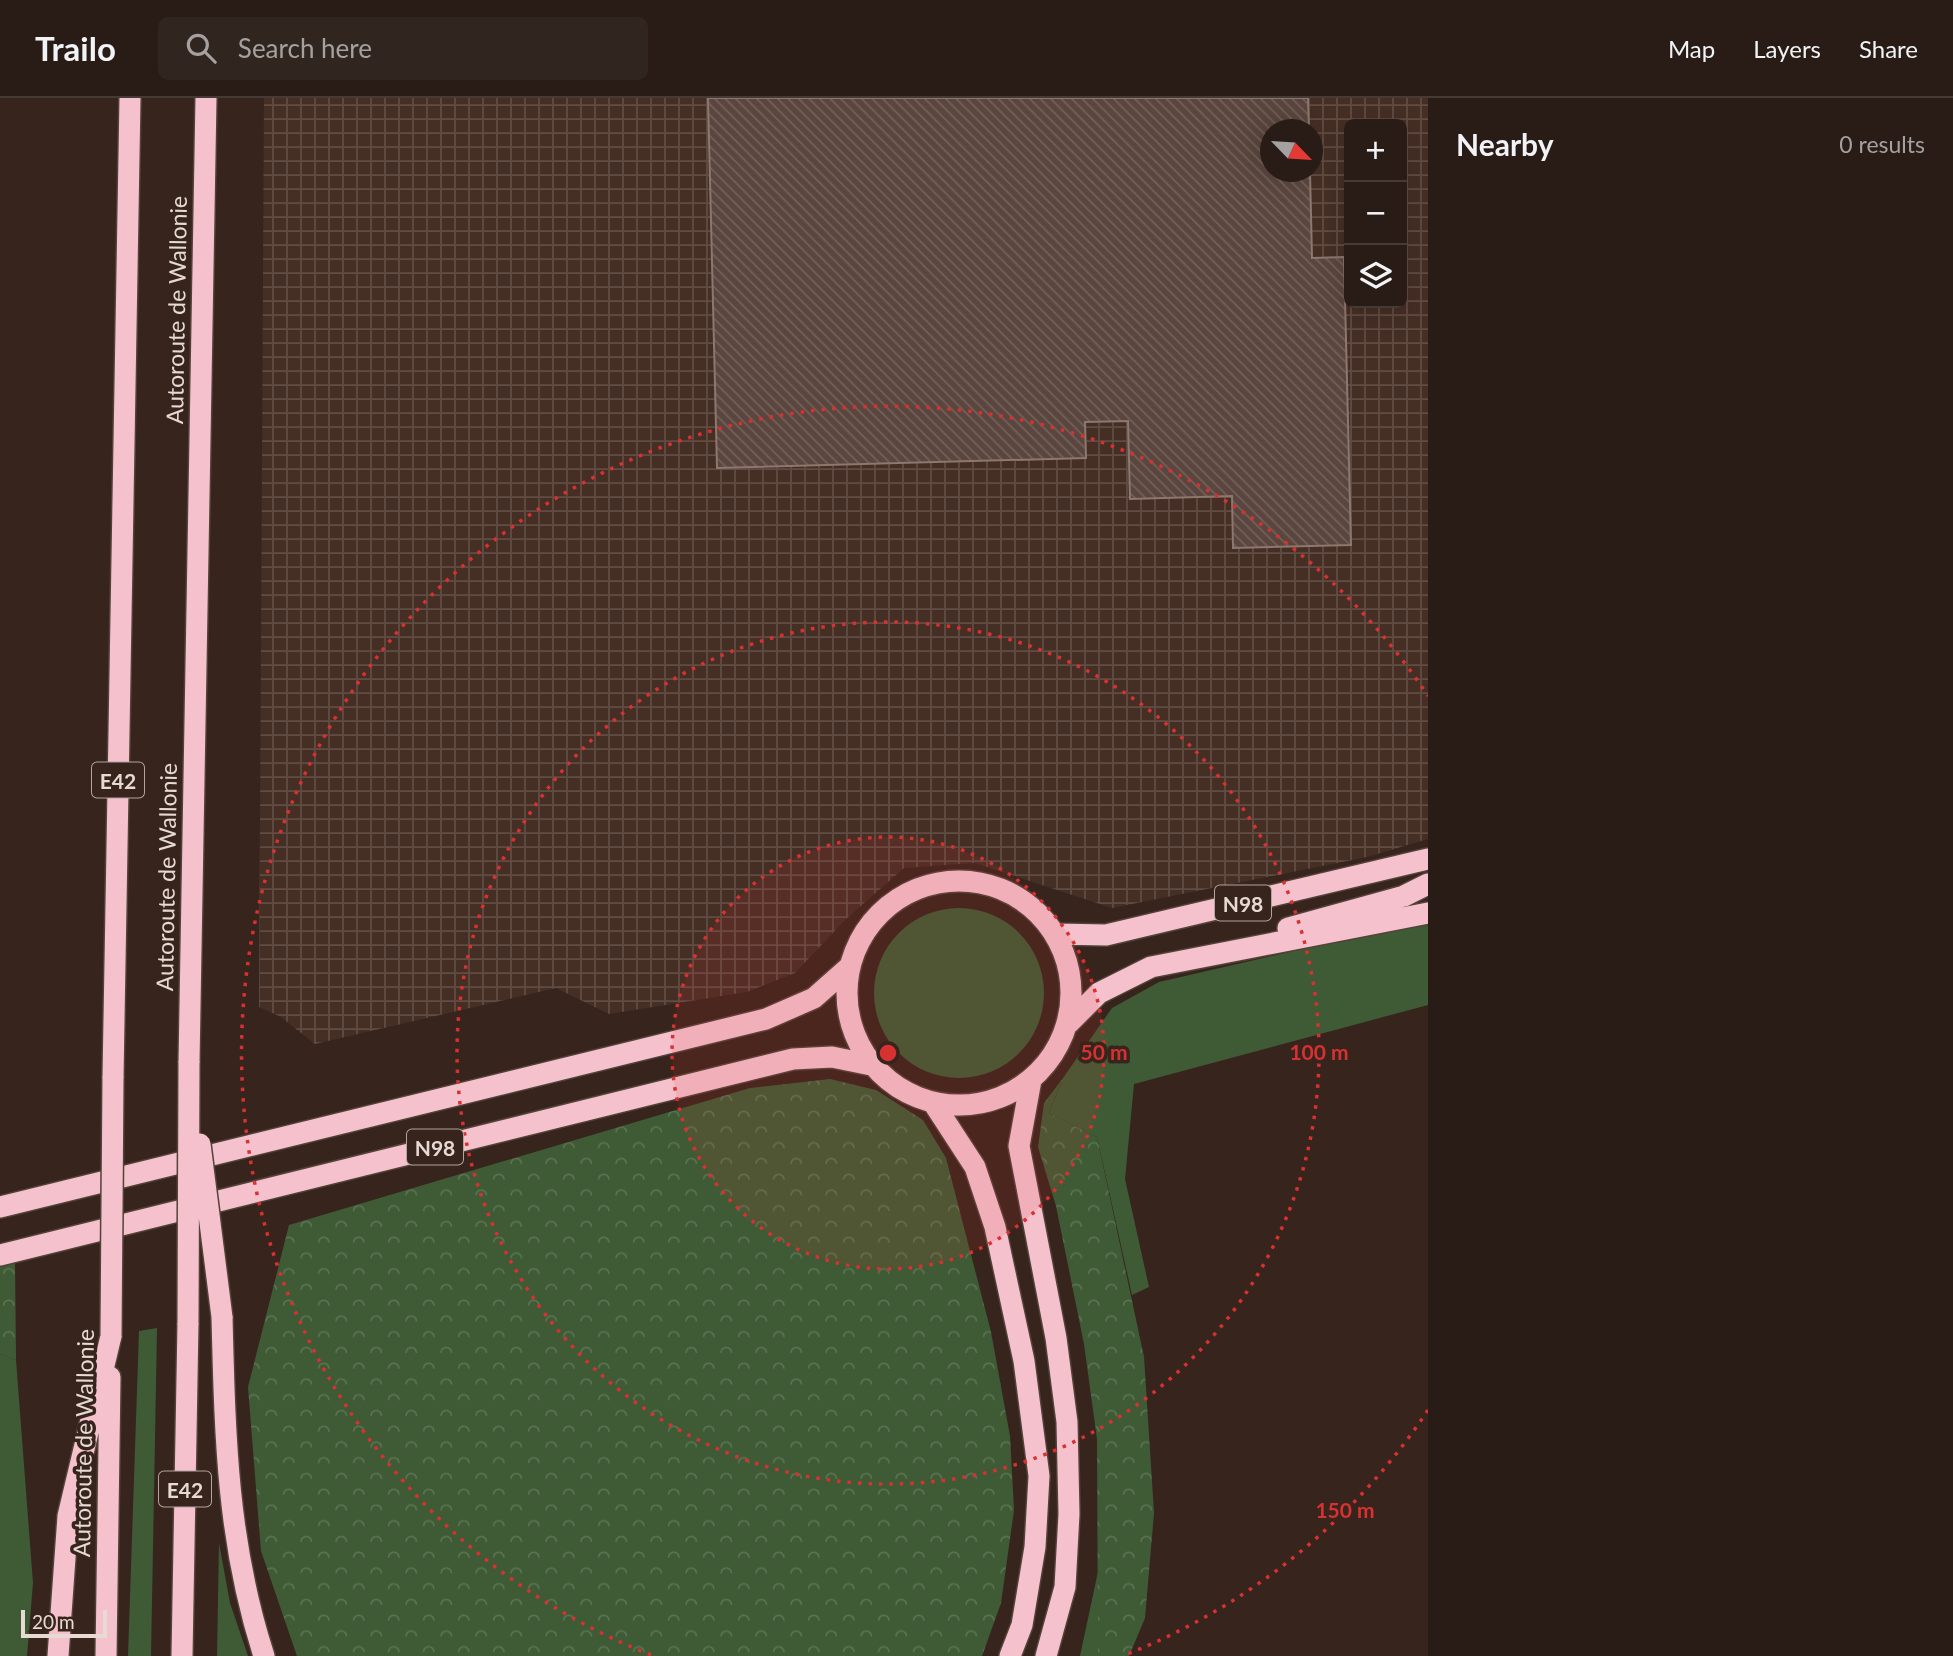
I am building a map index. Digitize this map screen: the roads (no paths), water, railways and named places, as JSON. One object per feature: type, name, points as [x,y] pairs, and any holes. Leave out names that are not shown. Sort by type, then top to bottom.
[{"type":"highway","name":"Autoroute de Wallonie","points":[[106,1656],[130,98]]},
{"type":"highway","name":"Autoroute de Wallonie","points":[[182,1656],[189,1062],[206,98]]},
{"type":"highway","name":"N98","points":[[1056,934],[1106,935],[1428,859]]},
{"type":"highway","points":[[961,880],[998,887],[1031,906],[1056,934],[1068,962],[1072,993],[1069,1023],[1054,1055],[1031,1080],[1002,1098],[990,1101],[968,1106],[934,1104],[910,1096],[889,1083],[871,1065],[854,1035],[846,1001],[849,967],[864,932],[890,904],[923,886],[961,880]]},
{"type":"highway","points":[[1151,967],[1404,895],[1428,884]]},
{"type":"highway","name":"N98","points":[[1069,1023],[1099,993],[1151,967],[1428,913]]},
{"type":"highway","name":"N98","points":[[0,1207],[766,1019],[814,998],[849,967]]},
{"type":"highway","name":"N98","points":[[0,1255],[793,1059],[832,1057],[871,1065]]},
{"type":"highway","points":[[189,1062],[222,1317],[226,1456],[237,1547],[251,1615],[264,1656]]},
{"type":"highway","points":[[1031,1080],[1019,1146],[1056,1338],[1066,1422],[1069,1514],[1065,1587],[1046,1656]]},
{"type":"highway","points":[[934,1104],[975,1167],[995,1227],[1024,1361],[1039,1476],[1035,1548],[1023,1625],[1010,1656]]},
{"type":"highway","points":[[58,1656],[68,1516],[111,1336]]}]
